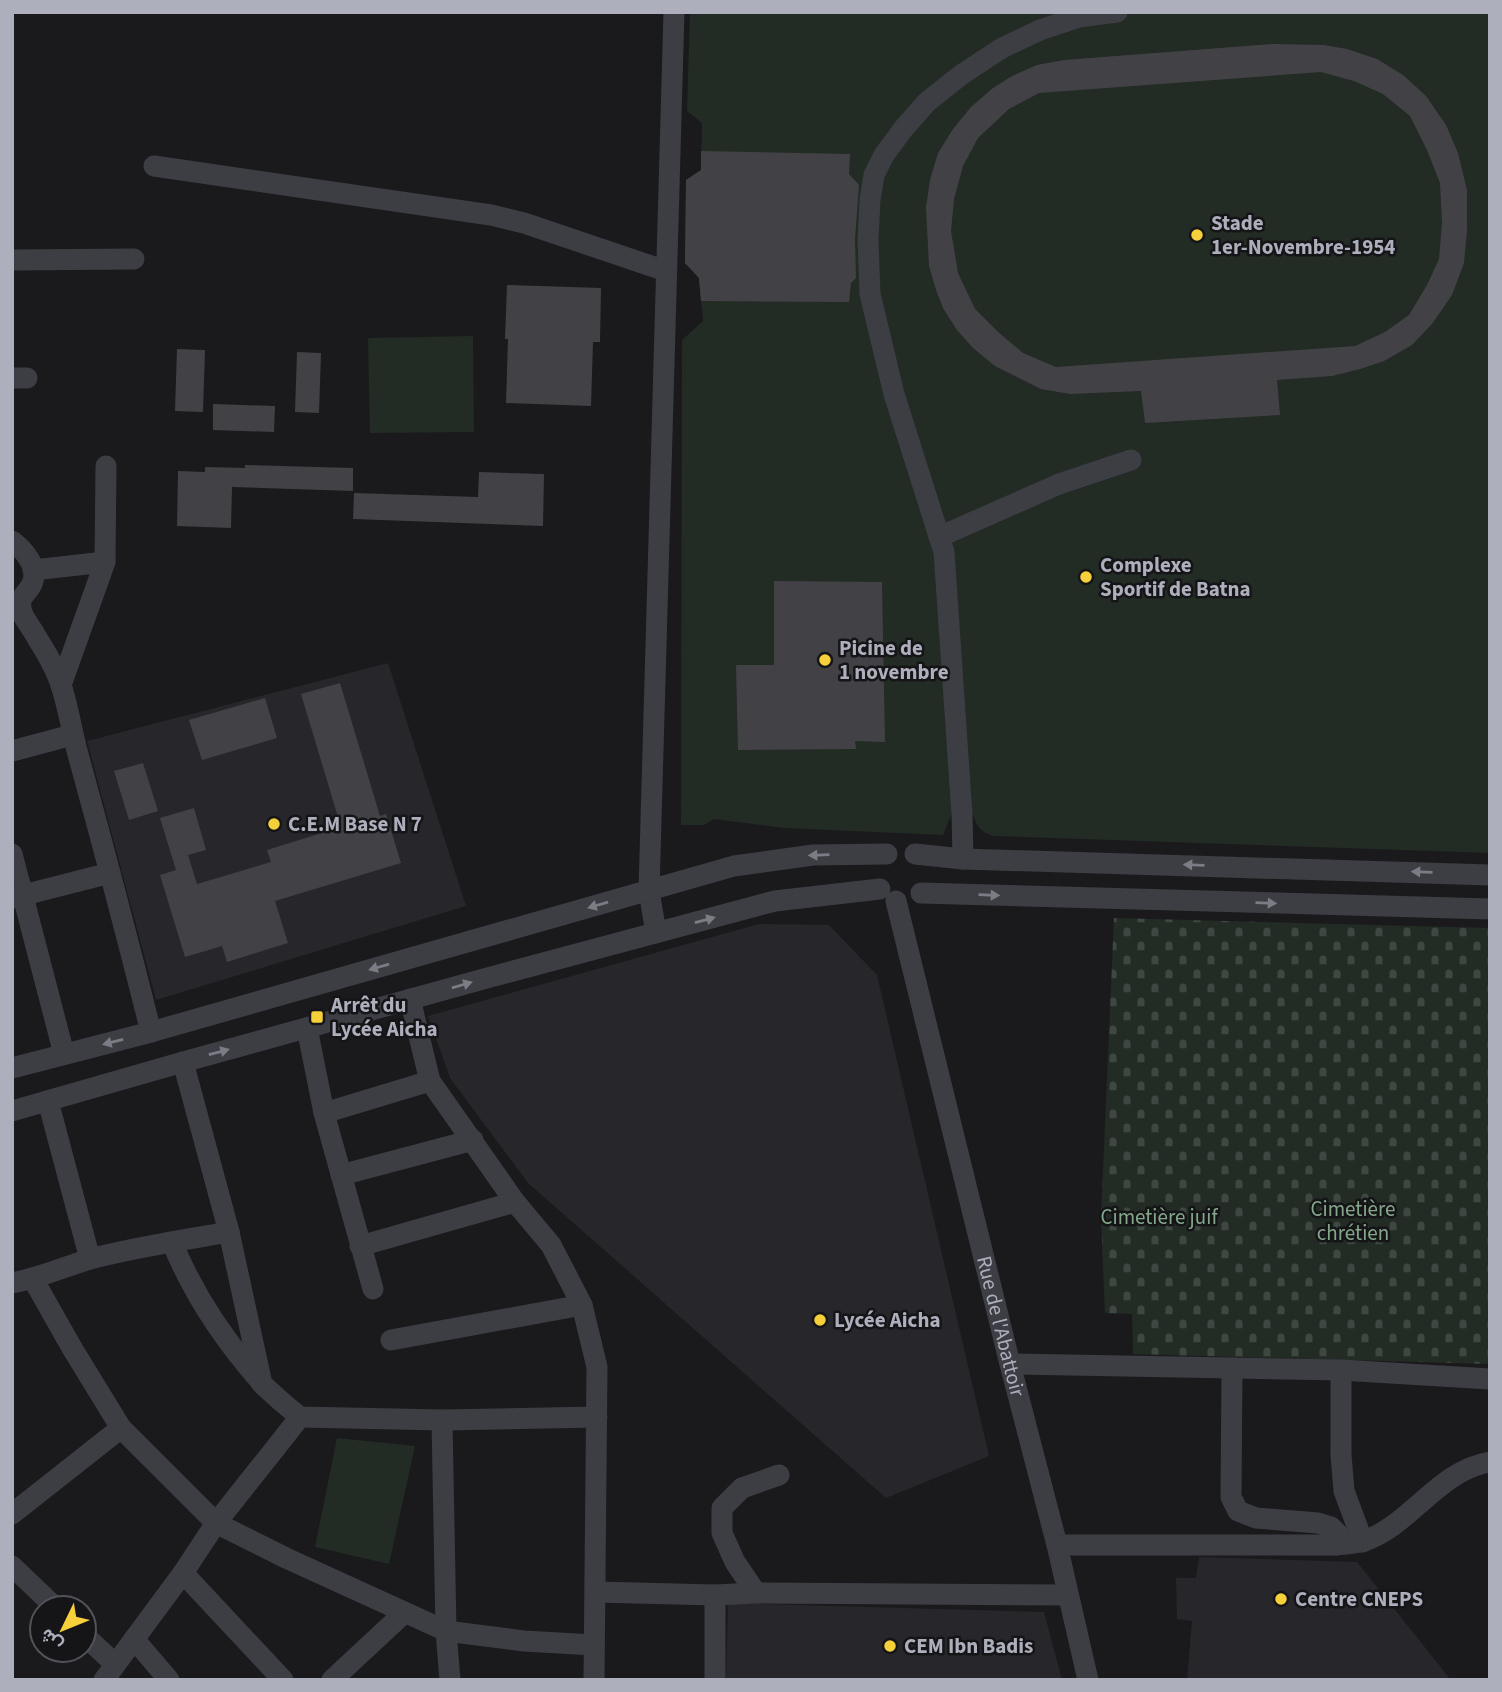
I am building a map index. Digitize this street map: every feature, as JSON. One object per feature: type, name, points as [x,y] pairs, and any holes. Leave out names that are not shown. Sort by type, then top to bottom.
[{"type":"street","points":[[656,933],[649,891],[674,12]]},
{"type":"street","points":[[962,859],[962,814],[944,552],[894,394],[870,294],[868,240],[874,175],[884,155],[911,119],[927,102],[971,68],[1002,48],[1040,30],[1079,17],[1117,12]]},
{"type":"street","points":[[153,166],[491,215],[524,223],[666,271]]},
{"type":"street","points":[[12,260],[134,259]]},
{"type":"street","points":[[939,537],[1059,484],[1132,460]]},
{"type":"street","points":[[61,685],[105,562],[106,466]]},
{"type":"street","points":[[12,541],[28,558],[33,570],[33,581],[22,596],[23,614],[47,654],[61,685],[151,1032]]},
{"type":"street","points":[[33,570],[105,562]]},
{"type":"street","points":[[12,751],[72,735]]},
{"type":"street","points":[[12,1068],[151,1032],[734,866],[813,855],[887,854],[906,850],[923,861],[927,869],[927,880],[921,893],[905,901],[888,895],[775,901],[410,999],[12,1111]]},
{"type":"street","points":[[12,854],[18,897],[64,1054]]},
{"type":"street","points":[[887,854],[877,868],[876,877],[888,895]]},
{"type":"street","points":[[915,854],[962,859],[1490,875]]},
{"type":"street","points":[[18,897],[110,873]]},
{"type":"street","points":[[921,893],[1490,909]]},
{"type":"street","name":"Rue de l'Abattoir","points":[[888,895],[915,973],[1010,1364],[1058,1545],[1088,1680]]},
{"type":"street","points":[[410,999],[430,1081],[515,1202],[551,1245],[582,1305],[597,1367],[594,1680]]},
{"type":"street","points":[[307,1028],[324,1113],[373,1289]]},
{"type":"street","points":[[183,1062],[229,1232],[262,1384]]},
{"type":"street","points":[[324,1113],[430,1081]]},
{"type":"street","points":[[48,1101],[90,1259]]},
{"type":"street","points":[[341,1175],[473,1140]]},
{"type":"street","points":[[360,1246],[515,1202]]},
{"type":"street","points":[[229,1232],[90,1259],[23,1281],[72,1348],[121,1428],[216,1523],[446,1631],[523,1641],[594,1645]]},
{"type":"street","points":[[172,1242],[204,1307],[238,1356],[262,1384],[300,1417],[442,1420],[597,1417]]},
{"type":"street","points":[[391,1340],[582,1305]]},
{"type":"street","points":[[1010,1364],[1341,1370],[1490,1379]]},
{"type":"street","points":[[1232,1367],[1231,1497],[1238,1511],[1256,1518],[1318,1523],[1331,1527],[1338,1534],[1336,1545]]},
{"type":"street","points":[[1341,1370],[1341,1455],[1344,1491],[1363,1542]]},
{"type":"street","points":[[98,1656],[109,1672],[183,1573],[216,1523],[300,1417]]},
{"type":"street","points":[[442,1420],[447,1677]]},
{"type":"street","points":[[12,1514],[121,1428]]},
{"type":"street","points":[[1058,1545],[1336,1545],[1363,1542],[1387,1530],[1461,1472],[1490,1462]]},
{"type":"street","points":[[756,1593],[735,1562],[722,1533],[722,1508],[741,1488],[779,1475]]},
{"type":"street","points":[[12,1566],[41,1594]]},
{"type":"street","points":[[183,1573],[283,1680]]},
{"type":"street","points":[[596,1592],[715,1595],[1068,1595]]},
{"type":"street","points":[[715,1595],[715,1680]]},
{"type":"street","points":[[332,1680],[404,1613]]},
{"type":"street","points":[[134,1639],[169,1680]]},
{"type":"shaded area","name":"C.E.M Base N 7","points":[[388,663],[466,906],[156,1000],[87,741]]},
{"type":"shaded area","name":"Lycée Aicha","points":[[759,924],[829,925],[877,975],[989,1456],[886,1498],[528,1183],[450,1078],[428,1016]]},
{"type":"shaded area","name":"Centre CNEPS","points":[[1199,1557],[1357,1562],[1451,1680],[1187,1680],[1192,1621],[1177,1619],[1176,1578],[1196,1578]]},
{"type":"shaded area","name":"CEM Ibn Badis","points":[[728,1603],[1044,1612],[1062,1680],[726,1680]]},
{"type":"green space","name":"Complexe Sportif de Batna","points":[[690,12],[1490,12],[1490,853],[993,836],[980,828],[973,815],[952,813],[943,835],[784,828],[714,819],[704,825],[681,825],[682,340],[703,321],[699,278],[685,263],[686,180],[701,170],[702,123],[687,111]]},
{"type":"green space","points":[[473,336],[474,432],[370,433],[368,338]]},
{"type":"green space","name":"Cimetière chrétien","points":[[1114,918],[1490,928],[1490,1364],[1133,1354],[1132,1314],[1105,1313],[1101,1218]]},
{"type":"green space","points":[[337,1438],[415,1446],[389,1564],[315,1547]]},
{"type":"building","points":[[1273,44],[1324,45],[1377,59],[1403,75],[1426,96],[1446,125],[1458,153],[1467,190],[1467,230],[1464,263],[1452,295],[1432,324],[1412,345],[1384,361],[1332,376],[1277,380],[1280,415],[1145,423],[1141,391],[1070,394],[1041,389],[995,366],[957,330],[943,308],[936,290],[929,266],[926,207],[930,180],[938,153],[971,107],[1012,76],[1037,65],[1064,60]],"holes":[[[1321,72],[1354,81],[1383,94],[1410,116],[1440,183],[1442,223],[1439,259],[1409,315],[1385,332],[1355,346],[1056,367],[1023,353],[975,309],[958,273],[951,231],[954,199],[963,166],[978,138],[1009,109],[1039,93]]]},
{"type":"building","points":[[701,151],[850,154],[849,174],[859,185],[855,239],[856,278],[851,283],[849,302],[701,301],[699,278],[685,263],[686,180],[701,170]]},
{"type":"building","points":[[507,285],[601,288],[600,342],[593,342],[591,406],[506,403]]},
{"type":"building","points":[[177,349],[205,350],[203,412],[175,411]]},
{"type":"building","points":[[297,352],[321,353],[319,413],[295,412]]},
{"type":"building","points":[[213,404],[275,406],[274,432],[213,430]]},
{"type":"building","points":[[245,465],[353,468],[353,491],[232,487],[231,528],[177,526],[178,471],[205,472],[205,467],[245,468]]},
{"type":"building","points":[[479,472],[544,474],[543,526],[353,519],[354,493],[478,497]]},
{"type":"building","points":[[774,581],[882,582],[885,742],[855,741],[856,749],[738,750],[736,665],[774,665]]},
{"type":"building","points":[[340,683],[380,816],[386,814],[401,863],[275,901],[288,943],[227,962],[222,946],[185,957],[160,875],[176,870],[160,818],[194,808],[206,850],[188,855],[197,884],[271,862],[267,850],[341,827],[301,694]]},
{"type":"building","points":[[265,698],[277,738],[202,760],[189,720]]},
{"type":"building","points":[[143,763],[158,811],[129,820],[114,771]]},
{"type":"place","name":"Stade 1er-Novembre-1954","points":[[1197,235]]},
{"type":"place","name":"Complexe Sportif de Batna","points":[[1086,577]]},
{"type":"place","name":"Picine de 1 novembre","points":[[825,660]]},
{"type":"place","name":"C.E.M Base N 7","points":[[274,824]]},
{"type":"place","name":"Arrêt du Lycée Aicha","points":[[317,1017]]},
{"type":"place","name":"Lycée Aicha","points":[[820,1320]]},
{"type":"place","name":"Centre CNEPS","points":[[1281,1599]]},
{"type":"place","name":"CEM Ibn Badis","points":[[890,1646]]},
{"type":"park label","name":"Cimetière juif","points":[[1159,1217]]}]
